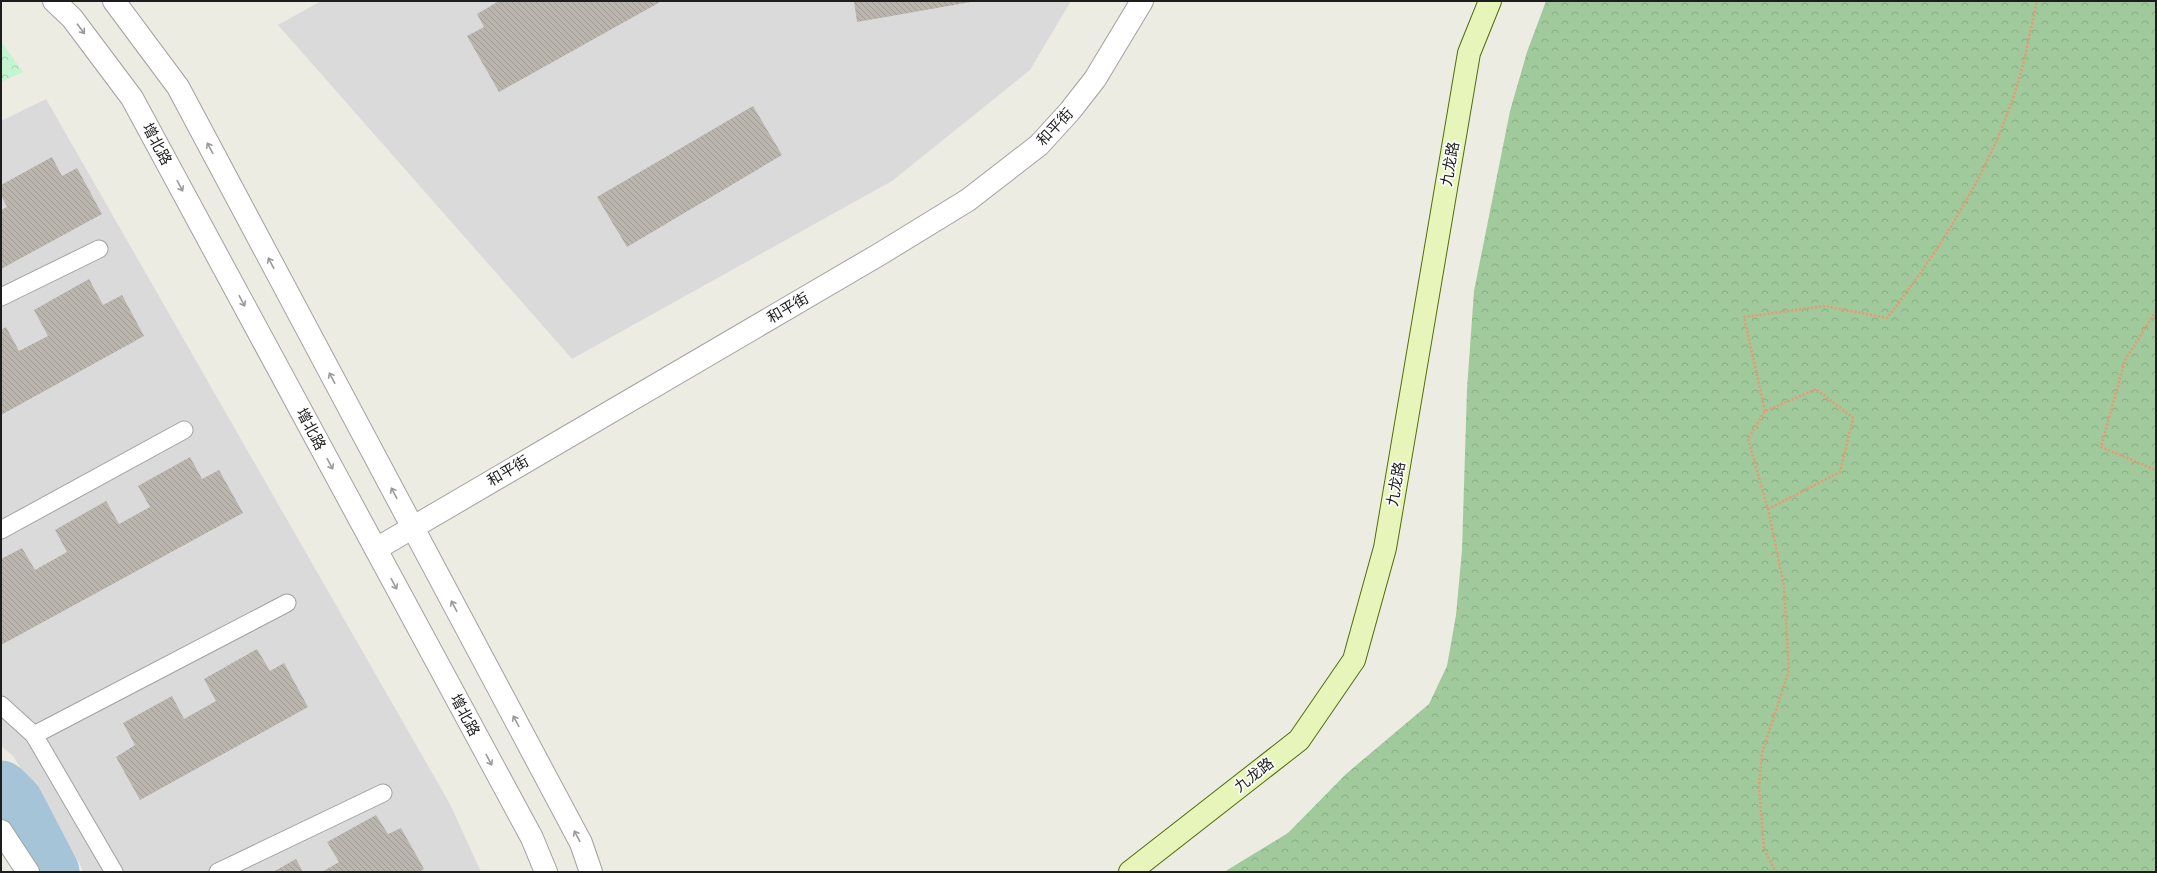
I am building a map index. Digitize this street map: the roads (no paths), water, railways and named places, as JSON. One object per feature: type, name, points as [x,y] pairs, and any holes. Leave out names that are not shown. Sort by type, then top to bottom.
[{"type":"main road","name":"九龙路","points":[[1130,872],[1299,740],[1354,660],[1385,548],[1469,53],[1490,1]]},
{"type":"street","name":"增北路","points":[[54,1],[72,18],[132,98],[532,838],[546,872]]},
{"type":"street","points":[[114,1],[178,87],[581,843],[591,872]]},
{"type":"street","name":"和平街","points":[[376,549],[880,254],[968,200],[1039,145],[1070,111],[1095,79],[1142,1]]},
{"type":"street","points":[[1,831],[28,872]]},
{"type":"lane","points":[[1,297],[99,249]]},
{"type":"lane","points":[[1,530],[184,430]]},
{"type":"lane","points":[[34,735],[287,603]]},
{"type":"lane","points":[[1,705],[34,735],[114,872]]},
{"type":"lane","points":[[218,872],[383,793]]},
{"type":"waterway","points":[[1,789],[15,803],[51,872]]}]
